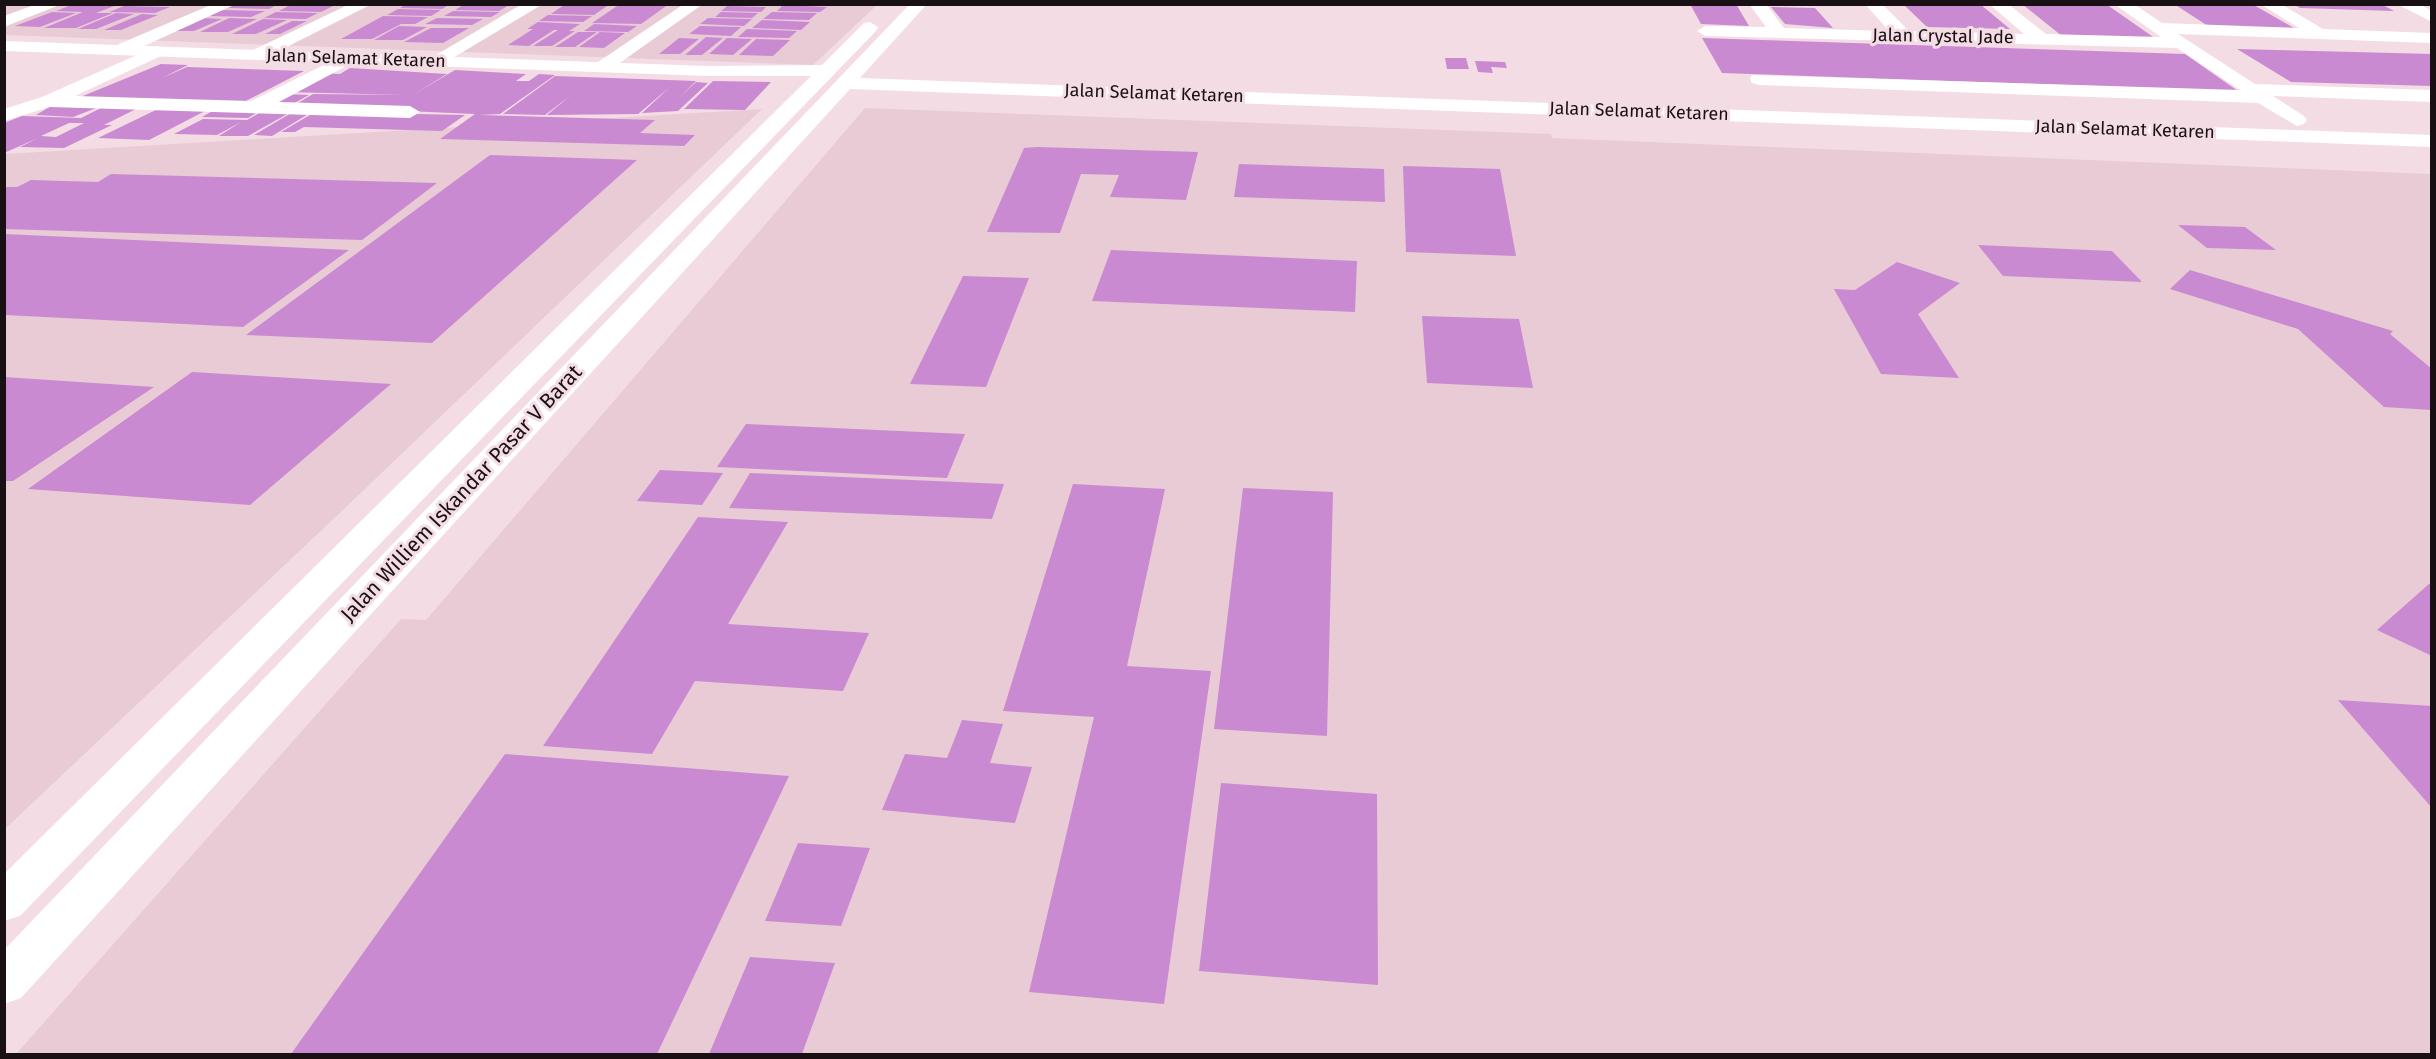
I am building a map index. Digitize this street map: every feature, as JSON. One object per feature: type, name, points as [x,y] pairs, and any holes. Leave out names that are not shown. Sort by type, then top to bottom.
[{"type":"street","points":[[4,22],[54,4]]},
{"type":"street","points":[[91,49],[180,13],[228,4]]},
{"type":"street","points":[[435,62],[535,4]]},
{"type":"street","points":[[601,68],[695,4]]},
{"type":"street","name":"Jalan Williem Iskandar Pasar V Barat","points":[[4,903],[539,362],[837,76],[919,4]]},
{"type":"street","points":[[1757,4],[1779,33]]},
{"type":"street","points":[[1873,4],[1904,36]]},
{"type":"street","points":[[1997,4],[2041,39]]},
{"type":"street","points":[[2122,4],[2297,120]]},
{"type":"street","points":[[2268,4],[2321,34]]},
{"type":"street","points":[[2405,4],[2432,17]]},
{"type":"street","points":[[257,55],[373,7]]},
{"type":"street","points":[[285,56],[373,7]]},
{"type":"street","points":[[119,50],[203,9]]},
{"type":"street","name":"Jalan Williem Iskandar Pasar V Barat","points":[[4,983],[816,116],[837,76],[879,18]]},
{"type":"street","points":[[2158,28],[2432,38]]},
{"type":"street","name":"Jalan Crystal Jade","points":[[1706,31],[2180,43]]},
{"type":"street","name":"Jalan Selamat Ketaren","points":[[4,46],[708,71],[728,76],[837,76],[1246,90],[1965,124],[2432,141]]},
{"type":"street","points":[[4,115],[49,101],[157,51]]},
{"type":"street","points":[[256,106],[348,58]]},
{"type":"street","name":"Jalan Selamat Ketaren","points":[[837,76],[935,86],[1246,90],[1821,103],[2432,124]]},
{"type":"street","points":[[1759,79],[2432,96]]},
{"type":"street","points":[[1805,81],[1821,103]]},
{"type":"street","points":[[816,116],[857,99],[935,86]]},
{"type":"street","points":[[49,101],[410,112]]},
{"type":"street","points":[[117,124],[157,104]]},
{"type":"street","points":[[1951,108],[1965,124]]},
{"type":"street","points":[[539,362],[583,364]]},
{"type":"shaded area","points":[[5,4],[877,5],[813,65],[5,35]]},
{"type":"shaded area","points":[[865,108],[1551,134],[1552,138],[2431,174],[2431,1054],[16,1054],[401,619],[426,620]]},
{"type":"shaded area","points":[[762,109],[344,509],[5,829],[5,154]]},
{"type":"building","points":[[74,4],[117,5],[96,13],[113,13],[76,28],[44,28],[83,12],[56,11]]},
{"type":"building","points":[[235,4],[278,4],[269,9],[228,8]]},
{"type":"building","points":[[292,4],[335,5],[321,12],[279,11]]},
{"type":"building","points":[[407,4],[450,4],[442,9],[400,8]]},
{"type":"building","points":[[465,4],[511,4],[499,11],[455,10]]},
{"type":"building","points":[[620,4],[669,4],[641,24],[592,23]]},
{"type":"building","points":[[1690,4],[1736,4],[1749,26],[1701,24]]},
{"type":"building","points":[[1903,4],[1980,4],[2010,29],[1927,27]]},
{"type":"building","points":[[2022,4],[2106,4],[2156,39],[2062,36]]},
{"type":"building","points":[[2174,4],[2252,4],[2294,28],[2208,26]]},
{"type":"building","points":[[2293,4],[2381,4],[2394,11],[2300,8]]},
{"type":"building","points":[[564,5],[607,6],[594,15],[551,14]]},
{"type":"building","points":[[783,5],[827,7],[820,12],[777,11]]},
{"type":"building","points":[[124,6],[170,7],[155,13],[109,12]]},
{"type":"building","points":[[727,6],[766,7],[761,12],[721,11]]},
{"type":"building","points":[[1771,7],[1815,8],[1833,28],[1785,24]]},
{"type":"building","points":[[398,9],[441,10],[431,16],[387,15]]},
{"type":"building","points":[[220,10],[265,11],[251,17],[206,16]]},
{"type":"building","points":[[453,11],[500,12],[491,17],[444,16]]},
{"type":"building","points":[[52,12],[76,13],[40,27],[15,26]]},
{"type":"building","points":[[276,12],[318,13],[306,19],[264,18]]},
{"type":"building","points":[[721,12],[758,13],[752,18],[715,17]]},
{"type":"building","points":[[772,12],[817,13],[809,20],[763,19]]},
{"type":"building","points":[[116,13],[134,14],[96,29],[78,29]]},
{"type":"building","points":[[142,14],[158,15],[121,30],[104,30]]},
{"type":"building","points":[[548,15],[592,16],[583,22],[539,21]]},
{"type":"building","points":[[383,16],[428,17],[415,24],[401,24],[372,39],[341,39]]},
{"type":"building","points":[[203,18],[222,19],[194,31],[174,31]]},
{"type":"building","points":[[229,18],[257,19],[228,32],[200,32]]},
{"type":"building","points":[[437,18],[483,19],[472,25],[425,24]]},
{"type":"building","points":[[708,18],[752,19],[744,26],[700,24]]},
{"type":"building","points":[[263,19],[287,20],[256,34],[232,34]]},
{"type":"building","points":[[762,20],[810,22],[801,30],[752,28]]},
{"type":"building","points":[[292,21],[307,21],[280,34],[265,34]]},
{"type":"building","points":[[538,22],[580,24],[569,31],[575,31],[552,46],[533,46],[558,30],[554,30],[529,46],[508,45],[533,29],[527,29]]},
{"type":"building","points":[[594,24],[637,26],[628,32],[584,31]]},
{"type":"building","points":[[399,26],[427,27],[403,40],[374,40]]},
{"type":"building","points":[[700,26],[741,27],[731,36],[689,34]]},
{"type":"building","points":[[431,28],[469,28],[443,43],[404,42]]},
{"type":"building","points":[[747,29],[797,31],[789,38],[738,37]]},
{"type":"building","points":[[578,32],[597,32],[575,47],[555,47]]},
{"type":"building","points":[[600,32],[625,33],[604,48],[579,47]]},
{"type":"building","points":[[706,37],[723,38],[702,55],[685,55]]},
{"type":"building","points":[[679,38],[699,39],[680,54],[659,54]]},
{"type":"building","points":[[727,38],[752,39],[733,55],[709,54]]},
{"type":"building","points":[[1702,38],[2185,54],[2238,91],[1722,73]]},
{"type":"building","points":[[756,39],[790,40],[773,56],[739,55]]},
{"type":"building","points":[[2237,49],[2432,54],[2432,86],[2291,82]]},
{"type":"building","points":[[1445,58],[1466,58],[1469,69],[1447,69]]},
{"type":"building","points":[[1475,61],[1505,62],[1507,68],[1491,67],[1493,73],[1478,72]]},
{"type":"building","points":[[161,64],[188,65],[162,78],[187,67],[304,71],[238,105],[78,98]]},
{"type":"building","points":[[350,68],[447,74],[411,96],[455,70],[526,74],[516,81],[529,81],[539,74],[555,75],[500,114],[479,115],[655,120],[640,133],[695,135],[684,146],[440,139],[475,114],[293,106],[313,94],[405,95],[286,92],[320,73],[340,74]]},
{"type":"building","points":[[555,76],[696,81],[680,97],[696,82],[708,83],[678,111],[642,113],[670,87],[638,114],[547,115],[571,95],[545,115],[503,114]]},
{"type":"building","points":[[713,81],[771,82],[745,110],[684,109]]},
{"type":"building","points":[[284,94],[309,95],[289,106],[264,105]]},
{"type":"building","points":[[56,103],[104,105],[73,117],[36,115]]},
{"type":"building","points":[[107,105],[142,106],[104,125],[112,125],[64,148],[20,147],[38,138],[4,153],[4,123],[22,116],[81,118]],"holes":[[[69,123],[84,123],[56,137],[41,136]]]},
{"type":"building","points":[[162,107],[211,108],[149,140],[98,138]]},
{"type":"building","points":[[216,109],[261,110],[248,118],[202,117]]},
{"type":"building","points":[[261,112],[289,113],[248,136],[219,136],[241,122],[217,135],[174,134],[203,119],[247,120]]},
{"type":"building","points":[[293,112],[310,113],[272,136],[254,135]]},
{"type":"building","points":[[315,112],[465,115],[442,131],[304,127],[295,132],[281,132]]},
{"type":"building","points":[[1024,148],[1198,152],[1186,200],[1110,197],[1119,175],[1081,174],[1060,233],[987,232]]},
{"type":"building","points":[[490,155],[637,160],[432,343],[246,335]]},
{"type":"building","points":[[1239,164],[1384,169],[1385,202],[1234,197]]},
{"type":"building","points":[[1403,166],[1500,169],[1516,256],[1406,252]]},
{"type":"building","points":[[111,174],[437,183],[362,240],[4,229],[4,187],[17,187],[31,180],[98,182]]},
{"type":"building","points":[[2178,225],[2245,227],[2276,250],[2207,248]]},
{"type":"building","points":[[5,234],[349,250],[243,327],[5,315]]},
{"type":"building","points":[[1978,245],[2112,251],[2142,282],[2003,276]]},
{"type":"building","points":[[1111,250],[1357,261],[1355,312],[1092,301]]},
{"type":"building","points":[[1897,262],[1960,283],[1918,314],[1959,378],[1881,374],[1834,289],[1855,290]]},
{"type":"building","points":[[2190,270],[2393,331],[2390,334],[2432,369],[2432,410],[2384,407],[2298,329],[2170,289]]},
{"type":"building","points":[[963,276],[1029,278],[986,387],[910,384]]},
{"type":"building","points":[[1422,316],[1519,319],[1533,388],[1427,383]]},
{"type":"building","points":[[192,372],[391,384],[250,505],[28,489]]},
{"type":"building","points":[[4,377],[154,387],[13,481],[4,481]]},
{"type":"building","points":[[746,424],[965,434],[947,478],[717,467]]},
{"type":"building","points":[[660,470],[723,473],[702,505],[637,501]]},
{"type":"building","points":[[750,473],[1004,484],[992,519],[729,508]]},
{"type":"building","points":[[1073,484],[1165,489],[1127,666],[1211,671],[1164,1004],[1029,992],[1094,717],[1003,711]]},
{"type":"building","points":[[1243,488],[1333,492],[1327,736],[1214,729]]},
{"type":"building","points":[[698,517],[788,522],[728,624],[869,633],[843,691],[695,681],[652,754],[543,746]]},
{"type":"building","points":[[2429,584],[2432,585],[2432,656],[2377,630]]},
{"type":"building","points":[[2338,700],[2432,706],[2432,808]]},
{"type":"building","points":[[962,720],[1003,724],[990,763],[1032,767],[1015,823],[882,810],[905,754],[947,758]]},
{"type":"building","points":[[505,754],[789,776],[657,1054],[291,1054]]},
{"type":"building","points":[[1221,783],[1377,794],[1378,985],[1199,971]]},
{"type":"building","points":[[798,843],[870,848],[841,926],[765,921]]},
{"type":"building","points":[[750,957],[835,963],[802,1054],[709,1054]]}]
